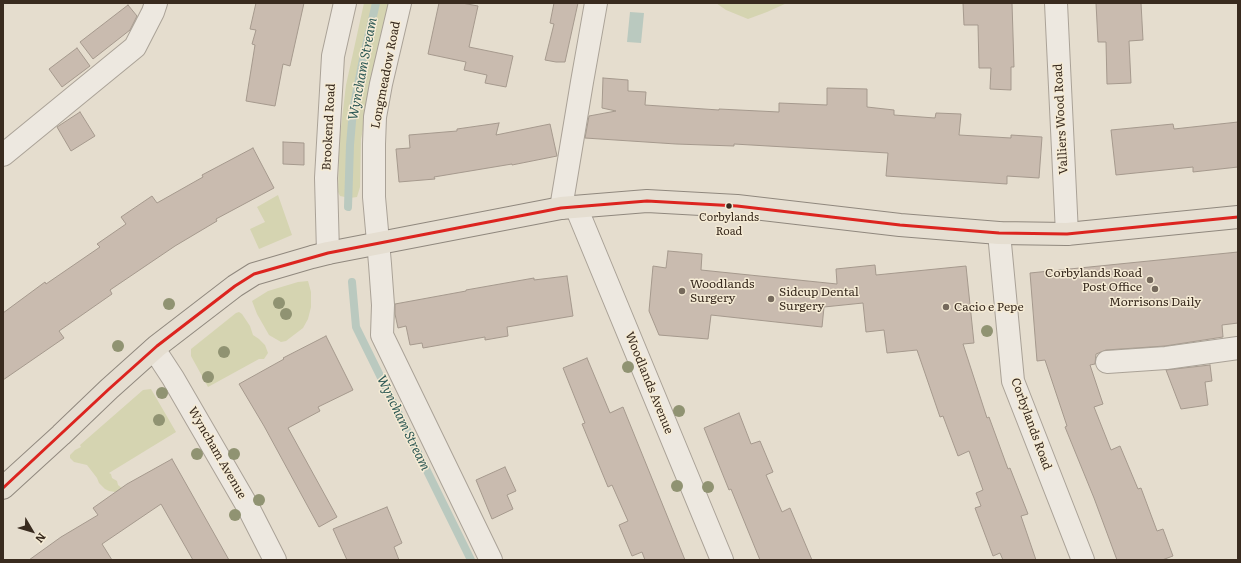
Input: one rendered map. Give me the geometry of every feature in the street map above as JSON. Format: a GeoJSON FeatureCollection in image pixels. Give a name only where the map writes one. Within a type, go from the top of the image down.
{"type":"FeatureCollection","features":[{"type":"Feature","properties":{"kind":"main road"},"geometry":{"type":"LineString","coordinates":[[3,488],[154,349],[235,286],[254,274],[328,253],[569,207],[647,201],[737,206],[900,225],[999,233],[1067,234],[1238,217]]}},
{"type":"Feature","properties":{"kind":"street"},"geometry":{"type":"LineString","coordinates":[[3,155],[135,47],[156,3]]}},
{"type":"Feature","properties":{"kind":"street","name":"Brookend Road"},"geometry":{"type":"LineString","coordinates":[[328,253],[326,178],[333,56],[345,3]]}},
{"type":"Feature","properties":{"kind":"street","name":"Longmeadow Road"},"geometry":{"type":"LineString","coordinates":[[400,3],[375,118],[374,197],[379,243],[382,335],[491,560]]}},
{"type":"Feature","properties":{"kind":"street"},"geometry":{"type":"LineString","coordinates":[[569,207],[582,82],[596,3]]}},
{"type":"Feature","properties":{"kind":"street","name":"Valliers Wood Road"},"geometry":{"type":"LineString","coordinates":[[1056,3],[1067,234]]}},
{"type":"Feature","properties":{"kind":"street","name":"Woodlands Avenue"},"geometry":{"type":"LineString","coordinates":[[569,207],[722,560]]}},
{"type":"Feature","properties":{"kind":"street","name":"Corbylands Road"},"geometry":{"type":"LineString","coordinates":[[999,233],[1013,381],[1083,560]]}},
{"type":"Feature","properties":{"kind":"street"},"geometry":{"type":"LineString","coordinates":[[1107,362],[1166,358],[1238,348]]}},
{"type":"Feature","properties":{"kind":"street","name":"Wyncham Avenue"},"geometry":{"type":"LineString","coordinates":[[154,349],[173,378],[249,509],[275,560]]}},
{"type":"Feature","properties":{"kind":"green space"},"geometry":{"type":"Polygon","coordinates":[[[364,3],[389,3],[361,139],[360,187],[357,197],[350,198],[340,196],[338,192],[339,144],[346,85],[364,3]]]}},
{"type":"Feature","properties":{"kind":"green space"},"geometry":{"type":"Polygon","coordinates":[[[716,3],[787,3],[748,19],[726,10],[716,3]]]}},
{"type":"Feature","properties":{"kind":"green space"},"geometry":{"type":"Polygon","coordinates":[[[278,195],[292,235],[259,249],[250,229],[265,222],[257,207],[278,195]]]}},
{"type":"Feature","properties":{"kind":"green space"},"geometry":{"type":"Polygon","coordinates":[[[308,281],[311,292],[311,307],[308,319],[303,328],[286,341],[281,342],[269,335],[257,314],[252,301],[268,291],[298,282],[308,281]]]}},
{"type":"Feature","properties":{"kind":"green space"},"geometry":{"type":"Polygon","coordinates":[[[239,312],[250,326],[253,335],[265,345],[268,353],[264,359],[259,359],[208,387],[191,356],[191,349],[239,312]]]}},
{"type":"Feature","properties":{"kind":"green space"},"geometry":{"type":"Polygon","coordinates":[[[151,389],[176,432],[109,473],[123,489],[120,499],[115,492],[105,489],[99,483],[87,465],[74,462],[70,458],[70,455],[81,447],[80,445],[143,390],[151,389]]]}},
{"type":"Feature","properties":{"kind":"shaded area"},"geometry":{"type":"Polygon","coordinates":[[[630,12],[644,13],[641,43],[627,42],[630,12]]]}},
{"type":"Feature","properties":{"kind":"building"},"geometry":{"type":"Polygon","coordinates":[[[256,3],[304,3],[290,66],[283,64],[275,106],[246,101],[255,45],[252,44],[256,30],[250,29],[256,3]]]}},
{"type":"Feature","properties":{"kind":"building"},"geometry":{"type":"Polygon","coordinates":[[[439,3],[462,3],[478,6],[469,47],[513,56],[506,87],[485,83],[487,75],[464,70],[466,62],[428,54],[439,3]]]}},
{"type":"Feature","properties":{"kind":"building"},"geometry":{"type":"Polygon","coordinates":[[[554,3],[578,3],[565,62],[545,60],[554,24],[550,23],[554,3]]]}},
{"type":"Feature","properties":{"kind":"building"},"geometry":{"type":"Polygon","coordinates":[[[963,3],[1012,3],[1014,67],[1011,67],[1011,90],[990,89],[991,68],[979,68],[978,25],[964,25],[963,3]]]}},
{"type":"Feature","properties":{"kind":"building"},"geometry":{"type":"Polygon","coordinates":[[[1096,3],[1141,3],[1143,40],[1129,41],[1131,83],[1107,84],[1106,42],[1098,42],[1096,3]]]}},
{"type":"Feature","properties":{"kind":"building"},"geometry":{"type":"Polygon","coordinates":[[[128,5],[137,16],[130,30],[93,59],[80,42],[128,5]]]}},
{"type":"Feature","properties":{"kind":"building"},"geometry":{"type":"Polygon","coordinates":[[[77,48],[90,66],[62,87],[49,69],[77,48]]]}},
{"type":"Feature","properties":{"kind":"building"},"geometry":{"type":"Polygon","coordinates":[[[603,78],[628,80],[628,91],[646,92],[645,105],[719,110],[779,112],[779,103],[827,105],[827,88],[867,89],[867,107],[894,110],[894,115],[935,118],[936,113],[961,114],[959,135],[1011,138],[1011,135],[1042,137],[1039,178],[1007,176],[1007,184],[886,176],[888,153],[734,144],[734,146],[676,144],[585,138],[589,116],[616,111],[602,108],[603,78]]]}},
{"type":"Feature","properties":{"kind":"building"},"geometry":{"type":"Polygon","coordinates":[[[80,112],[95,136],[71,151],[57,127],[80,112]]]}},
{"type":"Feature","properties":{"kind":"building"},"geometry":{"type":"Polygon","coordinates":[[[1238,122],[1238,167],[1193,172],[1193,167],[1116,175],[1111,130],[1173,124],[1174,129],[1238,122]]]}},
{"type":"Feature","properties":{"kind":"building"},"geometry":{"type":"Polygon","coordinates":[[[499,123],[496,135],[550,124],[557,156],[512,165],[434,177],[435,179],[399,182],[396,149],[410,148],[409,135],[457,131],[457,129],[499,123]]]}},
{"type":"Feature","properties":{"kind":"building"},"geometry":{"type":"Polygon","coordinates":[[[283,142],[304,143],[304,165],[283,164],[283,142]]]}},
{"type":"Feature","properties":{"kind":"building"},"geometry":{"type":"Polygon","coordinates":[[[253,148],[274,188],[216,219],[217,221],[175,246],[110,290],[112,294],[59,331],[64,338],[3,380],[3,313],[45,282],[46,284],[100,247],[97,244],[126,224],[121,217],[152,196],[157,203],[203,177],[202,175],[253,148]]]}},
{"type":"Feature","properties":{"kind":"building"},"geometry":{"type":"Polygon","coordinates":[[[668,251],[702,254],[701,270],[837,284],[836,269],[875,265],[876,275],[966,266],[974,343],[963,344],[987,418],[989,417],[1008,469],[1010,468],[1028,514],[1021,516],[1036,560],[1003,560],[1000,553],[993,556],[975,508],[981,506],[976,493],[983,490],[969,451],[958,456],[943,416],[940,417],[917,350],[887,353],[884,330],[866,332],[863,303],[824,307],[822,327],[711,315],[708,339],[659,335],[649,311],[653,266],[666,268],[668,251]]]}},
{"type":"Feature","properties":{"kind":"building"},"geometry":{"type":"Polygon","coordinates":[[[1238,252],[1238,323],[1222,325],[1223,337],[1165,346],[1106,350],[1096,354],[1095,364],[1090,365],[1103,404],[1094,407],[1111,450],[1120,446],[1138,489],[1141,488],[1157,531],[1163,529],[1173,556],[1162,560],[1117,560],[1065,427],[1067,426],[1045,360],[1037,361],[1030,273],[1238,252]]]}},
{"type":"Feature","properties":{"kind":"building"},"geometry":{"type":"Polygon","coordinates":[[[567,276],[573,316],[507,327],[508,336],[485,340],[485,337],[423,348],[422,343],[410,345],[406,326],[398,328],[395,314],[395,304],[534,278],[534,280],[567,276]]]}},
{"type":"Feature","properties":{"kind":"building"},"geometry":{"type":"Polygon","coordinates":[[[326,336],[353,390],[318,407],[320,411],[288,428],[337,517],[319,527],[264,426],[239,384],[284,359],[283,358],[326,336]]]}},
{"type":"Feature","properties":{"kind":"building"},"geometry":{"type":"Polygon","coordinates":[[[587,358],[610,413],[623,407],[685,560],[645,560],[642,552],[632,556],[619,525],[628,521],[612,485],[608,487],[582,424],[585,423],[563,368],[587,358]]]}},
{"type":"Feature","properties":{"kind":"building"},"geometry":{"type":"Polygon","coordinates":[[[1210,365],[1212,381],[1205,382],[1208,405],[1181,409],[1166,370],[1210,365]]]}},
{"type":"Feature","properties":{"kind":"building"},"geometry":{"type":"Polygon","coordinates":[[[739,413],[751,444],[760,441],[773,472],[766,475],[782,512],[790,508],[812,560],[760,560],[704,428],[739,413]]]}},
{"type":"Feature","properties":{"kind":"building"},"geometry":{"type":"Polygon","coordinates":[[[172,459],[229,560],[193,560],[161,504],[102,544],[112,560],[29,560],[61,537],[98,515],[93,508],[127,484],[172,459]]]}},
{"type":"Feature","properties":{"kind":"building"},"geometry":{"type":"Polygon","coordinates":[[[505,467],[516,491],[507,495],[513,509],[492,519],[476,480],[505,467]]]}},
{"type":"Feature","properties":{"kind":"building"},"geometry":{"type":"Polygon","coordinates":[[[387,507],[402,543],[394,547],[399,560],[347,560],[333,529],[387,507]]]}},
{"type":"Feature","properties":{"kind":"waterway","name":"Wyncham Stream"},"geometry":{"type":"LineString","coordinates":[[348,207],[353,110],[376,3]]}},
{"type":"Feature","properties":{"kind":"waterway","name":"Wyncham Stream"},"geometry":{"type":"LineString","coordinates":[[352,282],[356,327],[471,560]]}},
{"type":"Feature","properties":{"kind":"transit line"},"geometry":{"type":"LineString","coordinates":[[3,488],[157,346],[235,286],[254,274],[328,253],[561,208],[647,201],[737,206],[900,225],[999,233],[1067,234],[1238,217]]}},
{"type":"Feature","properties":{"kind":"place","name":"Corbylands Road"},"geometry":{"type":"Point","coordinates":[729,206]}},
{"type":"Feature","properties":{"kind":"place","name":"Corbylands Road Post Office"},"geometry":{"type":"Point","coordinates":[1150,280]}},
{"type":"Feature","properties":{"kind":"place","name":"Morrisons Daily"},"geometry":{"type":"Point","coordinates":[1155,289]}},
{"type":"Feature","properties":{"kind":"place","name":"Woodlands Surgery"},"geometry":{"type":"Point","coordinates":[682,291]}},
{"type":"Feature","properties":{"kind":"place","name":"Sidcup Dental Surgery"},"geometry":{"type":"Point","coordinates":[771,299]}},
{"type":"Feature","properties":{"kind":"place","name":"Cacio e Pepe"},"geometry":{"type":"Point","coordinates":[946,307]}}]}
